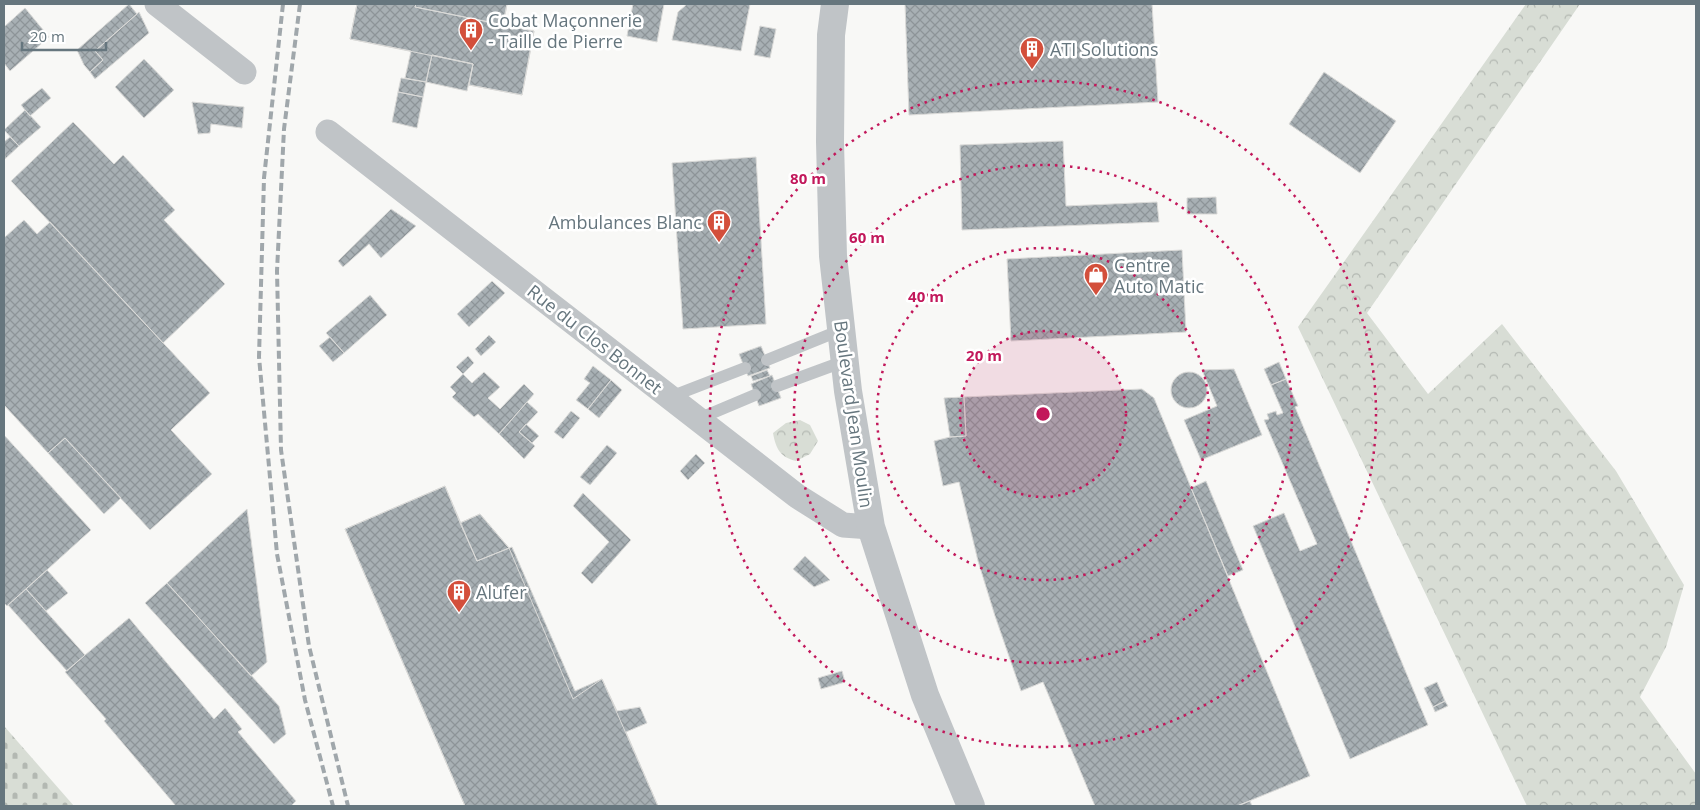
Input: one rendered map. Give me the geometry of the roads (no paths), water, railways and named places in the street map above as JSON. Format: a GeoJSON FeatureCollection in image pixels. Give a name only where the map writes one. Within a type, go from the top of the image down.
{"type":"FeatureCollection","features":[{"type":"Feature","properties":{"kind":"street"},"geometry":{"type":"LineString","coordinates":[[157,4],[244,72]]}},
{"type":"Feature","properties":{"kind":"street","name":"Boulevard Jean Moulin"},"geometry":{"type":"LineString","coordinates":[[835,4],[831,35],[830,142],[833,256],[845,361],[871,527],[925,695],[971,806]]}},
{"type":"Feature","properties":{"kind":"street","name":"Rue du Clos Bonnet"},"geometry":{"type":"LineString","coordinates":[[328,132],[797,496],[843,525],[871,527]]}},
{"type":"Feature","properties":{"kind":"lane"},"geometry":{"type":"LineString","coordinates":[[767,360],[841,330]]}},
{"type":"Feature","properties":{"kind":"lane"},"geometry":{"type":"LineString","coordinates":[[777,386],[845,361]]}},
{"type":"Feature","properties":{"kind":"lane"},"geometry":{"type":"LineString","coordinates":[[670,397],[744,368]]}},
{"type":"Feature","properties":{"kind":"lane"},"geometry":{"type":"LineString","coordinates":[[698,419],[755,395]]}},
{"type":"Feature","properties":{"kind":"railway"},"geometry":{"type":"LineString","coordinates":[[283,4],[264,178],[259,357],[277,554],[305,700],[333,806]]}},
{"type":"Feature","properties":{"kind":"railway"},"geometry":{"type":"LineString","coordinates":[[300,4],[284,129],[277,271],[281,450],[309,646],[348,806]]}},
{"type":"Feature","properties":{"kind":"place","name":"Cobat Maçonnerie - Taille de Pierre"},"geometry":{"type":"Point","coordinates":[471,51]}},
{"type":"Feature","properties":{"kind":"place","name":"ATI Solutions"},"geometry":{"type":"Point","coordinates":[1032,70]}},
{"type":"Feature","properties":{"kind":"place","name":"Ambulances Blanc"},"geometry":{"type":"Point","coordinates":[719,243]}},
{"type":"Feature","properties":{"kind":"place","name":"Centre Auto Matic"},"geometry":{"type":"Point","coordinates":[1096,296]}},
{"type":"Feature","properties":{"kind":"place","name":"Alufer"},"geometry":{"type":"Point","coordinates":[459,613]}}]}
